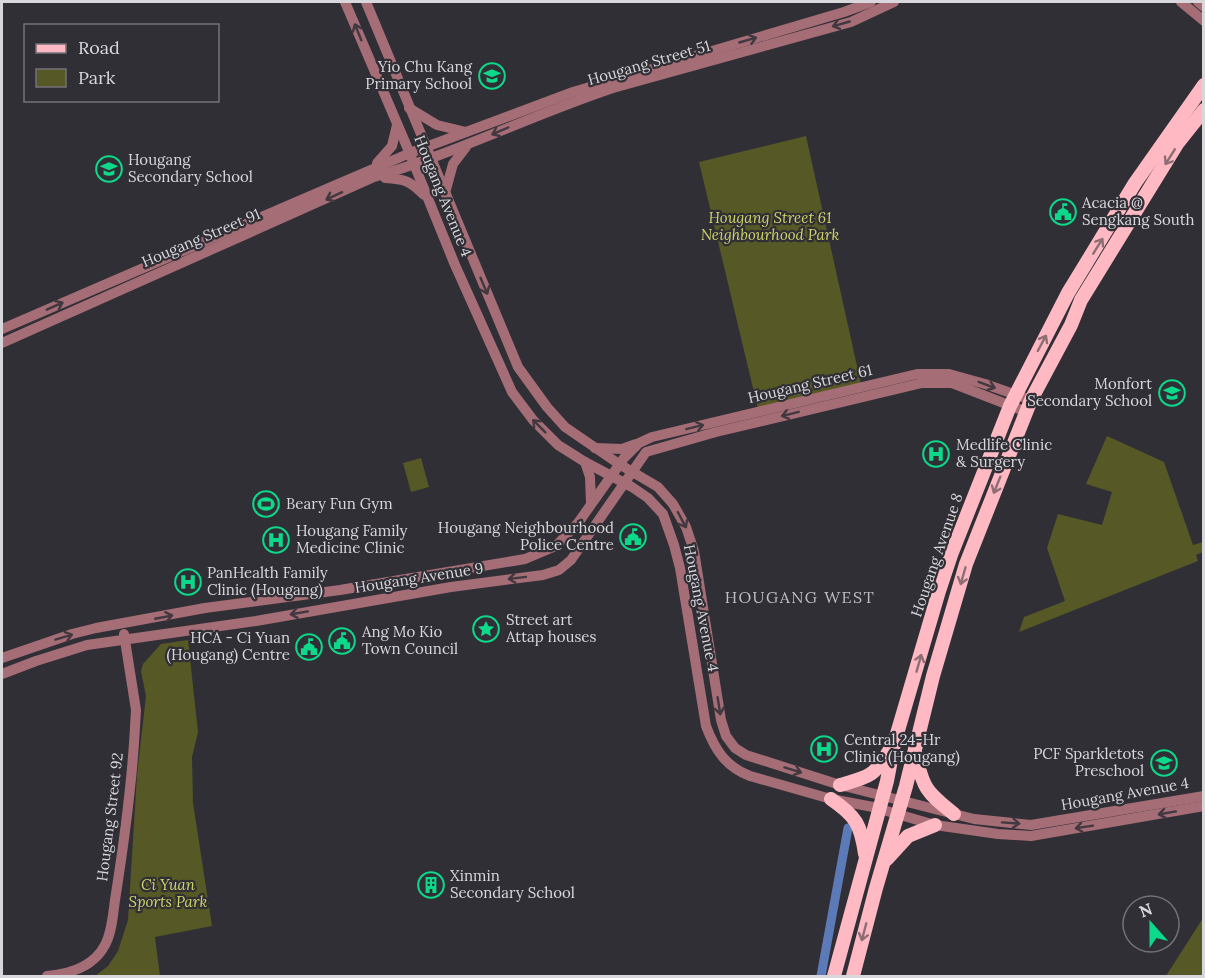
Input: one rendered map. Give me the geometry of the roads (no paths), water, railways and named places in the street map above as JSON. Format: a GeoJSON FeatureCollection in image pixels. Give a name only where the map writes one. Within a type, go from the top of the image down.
{"type":"FeatureCollection","features":[{"type":"Feature","properties":{"kind":"main road","name":"Hougang Avenue 8"},"geometry":{"type":"LineString","coordinates":[[834,976],[881,802],[894,744],[951,555],[1012,400],[1068,293],[1135,183],[1203,85]]}},
{"type":"Feature","properties":{"kind":"main road","name":"Hougang Avenue 8"},"geometry":{"type":"LineString","coordinates":[[853,976],[902,800],[933,676],[966,564],[1029,406],[1071,325],[1081,300],[1177,144],[1203,110]]}},
{"type":"Feature","properties":{"kind":"main road"},"geometry":{"type":"LineString","coordinates":[[840,785],[868,777],[881,766],[894,744]]}},
{"type":"Feature","properties":{"kind":"main road"},"geometry":{"type":"LineString","coordinates":[[914,748],[921,778],[931,796],[954,814]]}},
{"type":"Feature","properties":{"kind":"main road"},"geometry":{"type":"LineString","coordinates":[[831,799],[848,811],[857,821],[866,859]]}},
{"type":"Feature","properties":{"kind":"main road"},"geometry":{"type":"LineString","coordinates":[[884,863],[908,836],[935,825]]}},
{"type":"Feature","properties":{"kind":"street","name":"Hougang Avenue 4"},"geometry":{"type":"LineString","coordinates":[[345,2],[455,265],[512,392],[533,420],[558,445],[624,483],[642,495],[663,514],[674,545],[706,726],[713,745],[723,759],[739,772],[831,799],[881,802],[902,800],[983,820],[1031,825],[1203,806]]}},
{"type":"Feature","properties":{"kind":"street","name":"Hougang Avenue 4"},"geometry":{"type":"LineString","coordinates":[[366,2],[518,367],[565,428],[652,483],[673,504],[686,527],[694,551],[721,720],[726,736],[735,748],[746,755],[840,785],[881,802],[897,814],[935,825],[998,834],[1031,836],[1203,796]]}},
{"type":"Feature","properties":{"kind":"street","name":"Hougang Street 51"},"geometry":{"type":"LineString","coordinates":[[410,153],[573,92],[871,2]]}},
{"type":"Feature","properties":{"kind":"street","name":"Hougang Street 51"},"geometry":{"type":"LineString","coordinates":[[415,165],[574,101],[850,22],[894,2]]}},
{"type":"Feature","properties":{"kind":"street"},"geometry":{"type":"LineString","coordinates":[[1181,2],[1203,21]]}},
{"type":"Feature","properties":{"kind":"street"},"geometry":{"type":"LineString","coordinates":[[1198,2],[1203,7]]}},
{"type":"Feature","properties":{"kind":"street"},"geometry":{"type":"LineString","coordinates":[[409,108],[437,125],[467,132]]}},
{"type":"Feature","properties":{"kind":"street"},"geometry":{"type":"LineString","coordinates":[[397,125],[392,146],[372,173],[414,184],[428,199]]}},
{"type":"Feature","properties":{"kind":"street"},"geometry":{"type":"LineString","coordinates":[[445,193],[453,165],[468,145]]}},
{"type":"Feature","properties":{"kind":"street","name":"Hougang Street 91"},"geometry":{"type":"LineString","coordinates":[[2,342],[372,173],[410,153]]}},
{"type":"Feature","properties":{"kind":"street","name":"Hougang Street 91"},"geometry":{"type":"LineString","coordinates":[[2,329],[372,173],[415,165]]}},
{"type":"Feature","properties":{"kind":"street","name":"Hougang Street 61"},"geometry":{"type":"LineString","coordinates":[[594,448],[642,448],[922,383],[952,383],[1029,406]]}},
{"type":"Feature","properties":{"kind":"street"},"geometry":{"type":"LineString","coordinates":[[610,476],[619,464],[642,448]]}},
{"type":"Feature","properties":{"kind":"street"},"geometry":{"type":"LineString","coordinates":[[624,483],[632,472],[642,448]]}},
{"type":"Feature","properties":{"kind":"street"},"geometry":{"type":"LineString","coordinates":[[642,448],[652,483]]}},
{"type":"Feature","properties":{"kind":"street"},"geometry":{"type":"LineString","coordinates":[[585,462],[590,477],[591,503]]}},
{"type":"Feature","properties":{"kind":"street","name":"Hougang Avenue 9"},"geometry":{"type":"LineString","coordinates":[[2,658],[72,634],[205,608],[340,590],[525,559],[556,546],[578,523],[610,476]]}},
{"type":"Feature","properties":{"kind":"street","name":"Hougang Avenue 9"},"geometry":{"type":"LineString","coordinates":[[2,674],[68,650],[106,642],[256,621],[451,587],[543,575],[559,570],[571,560],[624,483]]}},
{"type":"Feature","properties":{"kind":"street"},"geometry":{"type":"LineString","coordinates":[[610,503],[631,494],[642,495]]}},
{"type":"Feature","properties":{"kind":"street","name":"Hougang Street 92"},"geometry":{"type":"LineString","coordinates":[[47,976],[59,975],[82,967],[99,954],[109,936],[119,873],[136,710],[122,624]]}},
{"type":"Feature","properties":{"kind":"waterway"},"geometry":{"type":"LineString","coordinates":[[821,976],[848,828]]}},
{"type":"Feature","properties":{"kind":"place","name":"Yio Chu Kang Primary School"},"geometry":{"type":"Point","coordinates":[492,76]}},
{"type":"Feature","properties":{"kind":"place","name":"Hougang Secondary School"},"geometry":{"type":"Point","coordinates":[109,169]}},
{"type":"Feature","properties":{"kind":"place","name":"Acacia @ Sengkang South"},"geometry":{"type":"Point","coordinates":[1063,212]}},
{"type":"Feature","properties":{"kind":"place","name":"Monfort Secondary School"},"geometry":{"type":"Point","coordinates":[1172,393]}},
{"type":"Feature","properties":{"kind":"place","name":"Medlife Clinic & Surgery"},"geometry":{"type":"Point","coordinates":[936,454]}},
{"type":"Feature","properties":{"kind":"place","name":"Beary Fun Gym"},"geometry":{"type":"Point","coordinates":[266,504]}},
{"type":"Feature","properties":{"kind":"place","name":"Hougang Neighbourhood Police Centre"},"geometry":{"type":"Point","coordinates":[633,537]}},
{"type":"Feature","properties":{"kind":"place","name":"Hougang Family Medicine Clinic"},"geometry":{"type":"Point","coordinates":[276,540]}},
{"type":"Feature","properties":{"kind":"place","name":"PanHealth Family Clinic (Hougang)"},"geometry":{"type":"Point","coordinates":[188,582]}},
{"type":"Feature","properties":{"kind":"place","name":"Street art Attap houses"},"geometry":{"type":"Point","coordinates":[486,629]}},
{"type":"Feature","properties":{"kind":"place","name":"Ang Mo Kio Town Council"},"geometry":{"type":"Point","coordinates":[342,641]}},
{"type":"Feature","properties":{"kind":"place","name":"HCA - Ci Yuan (Hougang) Centre"},"geometry":{"type":"Point","coordinates":[309,647]}},
{"type":"Feature","properties":{"kind":"place","name":"Central 24-Hr Clinic (Hougang)"},"geometry":{"type":"Point","coordinates":[824,749]}},
{"type":"Feature","properties":{"kind":"place","name":"PCF Sparkletots Preschool"},"geometry":{"type":"Point","coordinates":[1164,763]}},
{"type":"Feature","properties":{"kind":"place","name":"Xinmin Secondary School"},"geometry":{"type":"Point","coordinates":[431,885]}},
{"type":"Feature","properties":{"kind":"district","name":"HOUGANG WEST"},"geometry":{"type":"Point","coordinates":[800,597]}},
{"type":"Feature","properties":{"kind":"park label","name":"Hougang Street 61 Neighbourhood Park"},"geometry":{"type":"Point","coordinates":[770,226]}},
{"type":"Feature","properties":{"kind":"park label","name":"Ci Yuan Sports Park"},"geometry":{"type":"Point","coordinates":[168,894]}}]}
